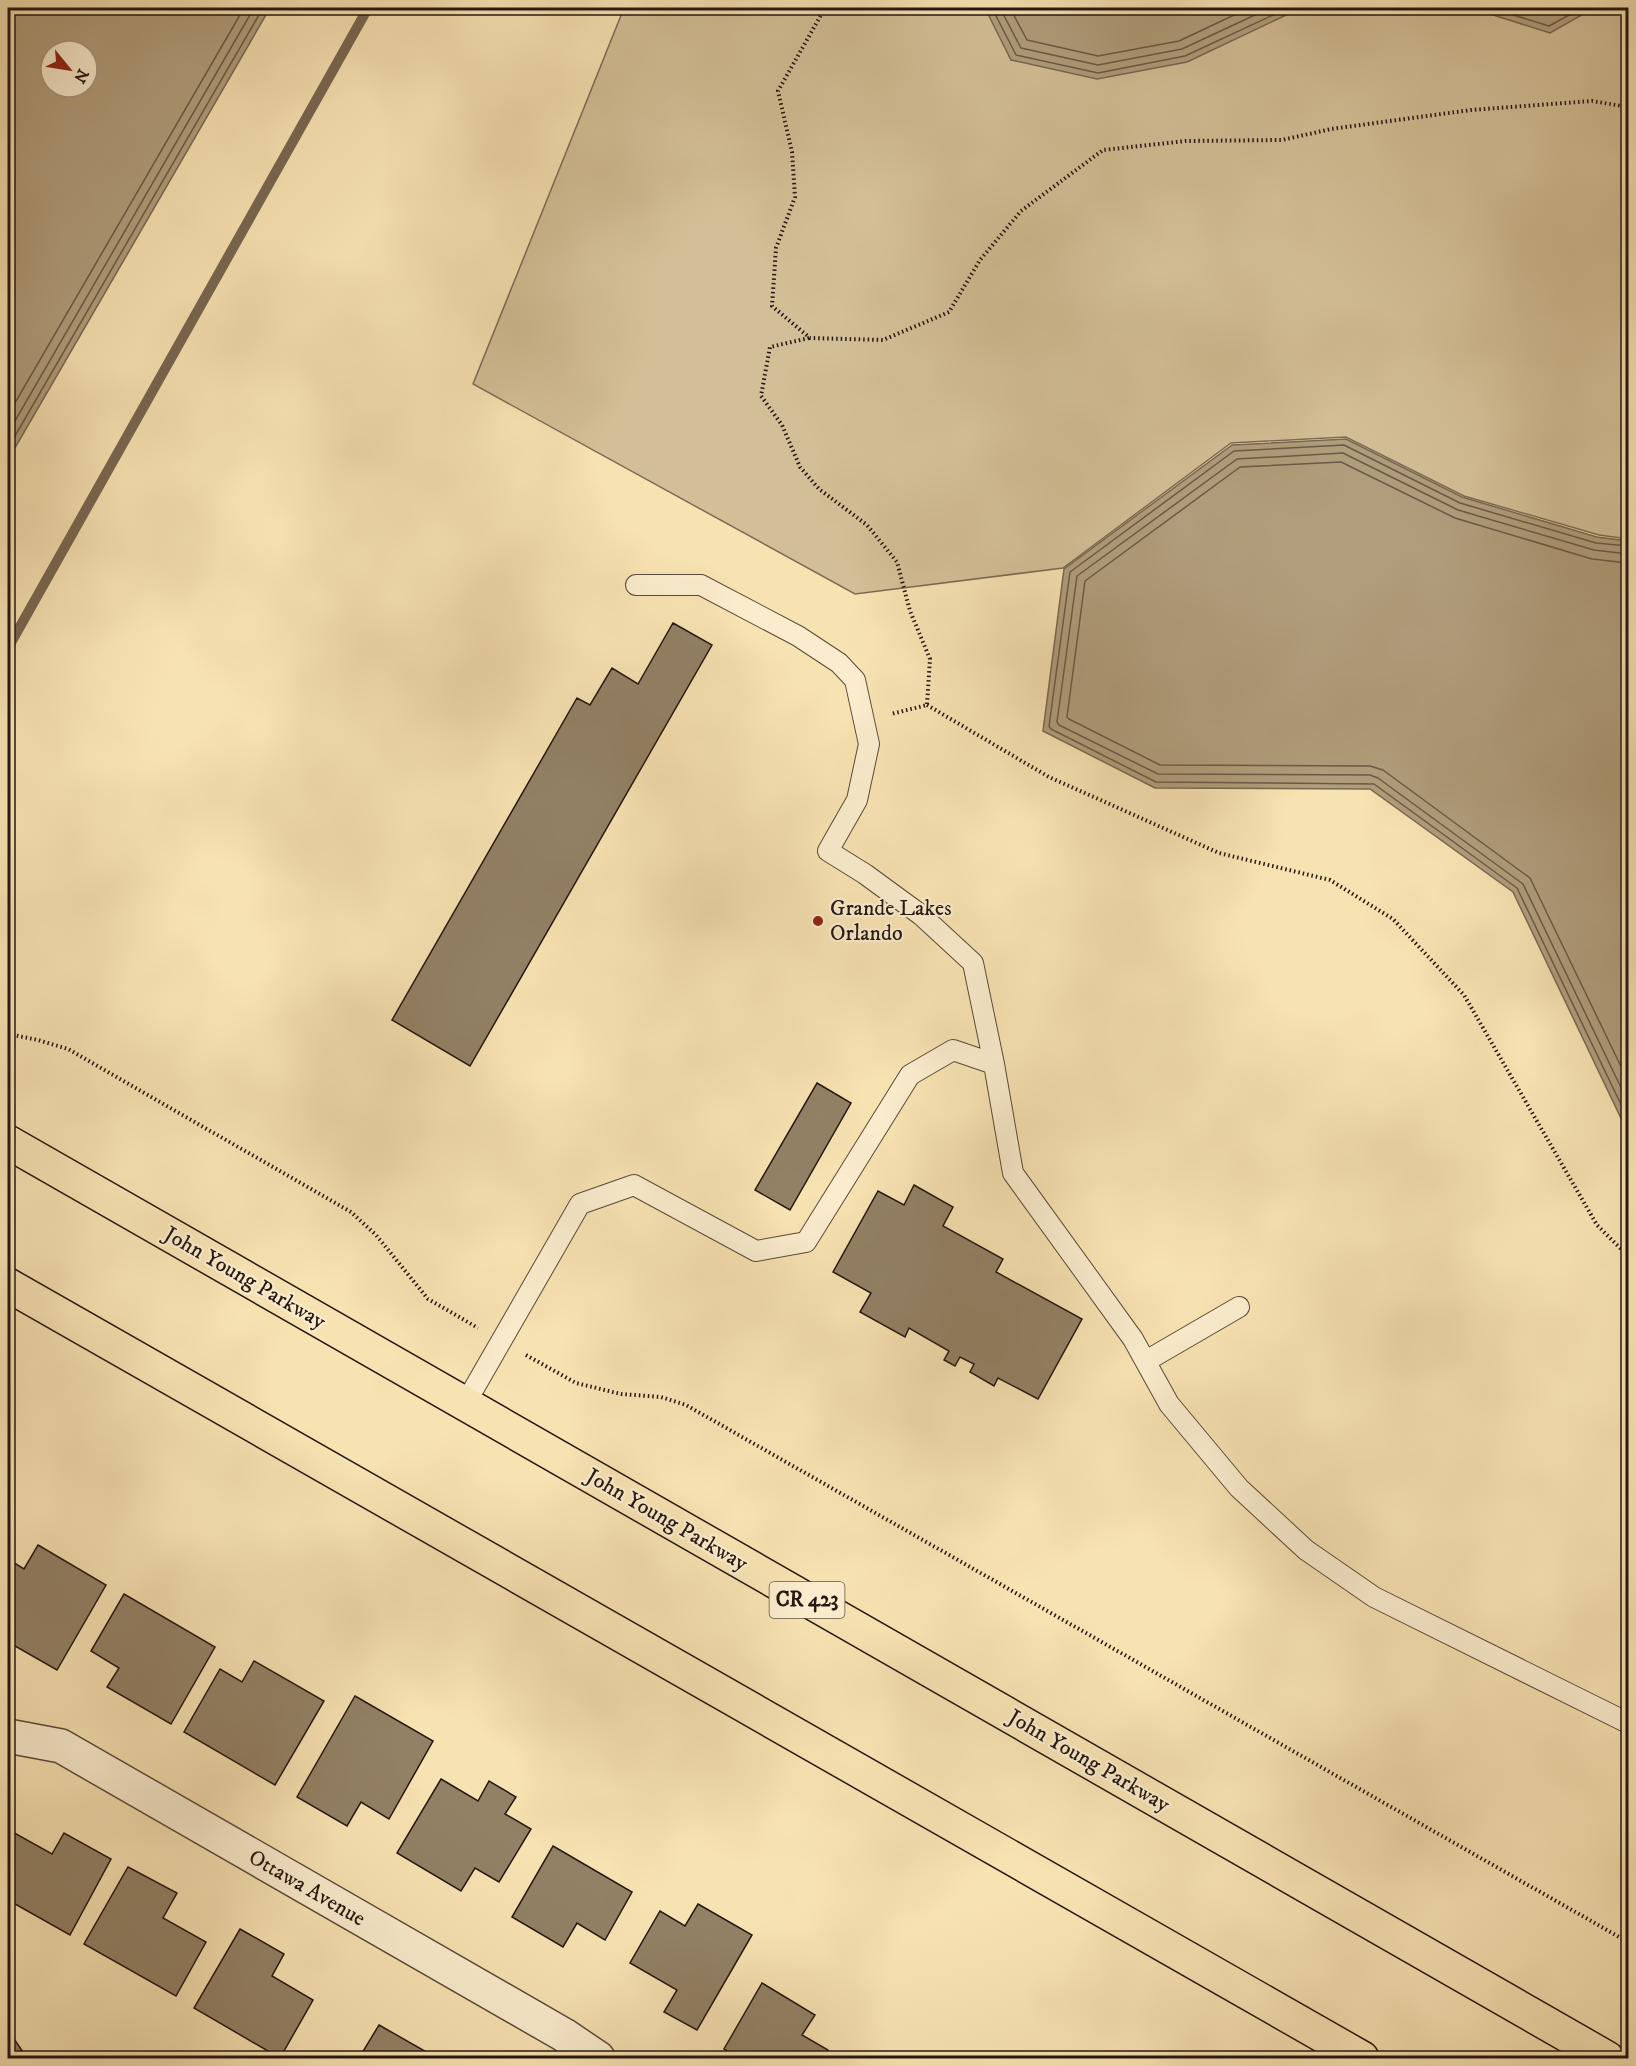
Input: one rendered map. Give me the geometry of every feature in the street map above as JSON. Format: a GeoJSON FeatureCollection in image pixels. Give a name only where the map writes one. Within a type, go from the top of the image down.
{"type":"FeatureCollection","features":[{"type":"Feature","properties":{"kind":"highway","name":"John Young Parkway"},"geometry":{"type":"LineString","coordinates":[[8,1142],[1607,2058]]}},
{"type":"Feature","properties":{"kind":"highway"},"geometry":{"type":"LineString","coordinates":[[8,1285],[1362,2058]]}},
{"type":"Feature","properties":{"kind":"street","name":"Ottawa Avenue"},"geometry":{"type":"LineString","coordinates":[[8,1736],[61,1746],[557,2047],[598,2058]]}},
{"type":"Feature","properties":{"kind":"lane"},"geometry":{"type":"LineString","coordinates":[[636,585],[700,585],[798,636],[839,663],[855,680],[868,744],[857,800],[828,851],[865,874],[921,915],[973,963],[1013,1173],[1133,1339],[1169,1404],[1239,1488],[1306,1550],[1374,1597],[1629,1723]]}},
{"type":"Feature","properties":{"kind":"lane"},"geometry":{"type":"LineString","coordinates":[[465,1404],[579,1204],[634,1185],[756,1251],[806,1242],[910,1075],[953,1050],[994,1064]]}},
{"type":"Feature","properties":{"kind":"lane"},"geometry":{"type":"LineString","coordinates":[[1146,1361],[1239,1307]]}},
{"type":"Feature","properties":{"kind":"path"},"geometry":{"type":"LineString","coordinates":[[810,338],[772,306],[776,248],[795,197],[792,152],[778,91],[825,8]]}},
{"type":"Feature","properties":{"kind":"path"},"geometry":{"type":"LineString","coordinates":[[927,705],[930,659],[910,611],[897,562],[867,525],[819,489],[800,467],[782,424],[761,396],[770,347],[810,338],[883,340],[949,312],[980,260],[1021,212],[1103,150],[1186,141],[1282,140],[1330,129],[1482,109],[1592,101],[1629,107]]}},
{"type":"Feature","properties":{"kind":"path"},"geometry":{"type":"LineString","coordinates":[[864,721],[927,705],[1049,777],[1219,853],[1330,880],[1393,919],[1464,995],[1597,1225],[1629,1256]]}},
{"type":"Feature","properties":{"kind":"path"},"geometry":{"type":"LineString","coordinates":[[8,1034],[68,1049],[351,1212],[376,1234],[428,1299],[501,1341],[576,1383],[621,1394],[661,1397],[686,1406],[1629,1942]]}},
{"type":"Feature","properties":{"kind":"shaded area"},"geometry":{"type":"Polygon","coordinates":[[[624,8],[1628,8],[1628,539],[1599,535],[1464,496],[1346,437],[1231,443],[1063,568],[855,594],[473,384],[624,8]]]}},
{"type":"Feature","properties":{"kind":"water"},"geometry":{"type":"Polygon","coordinates":[[[8,8],[270,8],[8,460],[8,8]]]}},
{"type":"Feature","properties":{"kind":"water"},"geometry":{"type":"Polygon","coordinates":[[[987,8],[1301,8],[1187,62],[1097,79],[1011,60],[987,8]]]}},
{"type":"Feature","properties":{"kind":"water"},"geometry":{"type":"Polygon","coordinates":[[[1471,8],[1594,8],[1550,33],[1471,8]]]}},
{"type":"Feature","properties":{"kind":"water"},"geometry":{"type":"Polygon","coordinates":[[[1346,439],[1462,497],[1597,537],[1628,541],[1628,1133],[1513,892],[1370,789],[1155,788],[1043,731],[1064,569],[1232,445],[1346,439]]]}},
{"type":"Feature","properties":{"kind":"building"},"geometry":{"type":"Polygon","coordinates":[[[673,623],[712,645],[470,1066],[392,1020],[577,698],[590,705],[612,668],[638,684],[673,623]]]}},
{"type":"Feature","properties":{"kind":"building"},"geometry":{"type":"Polygon","coordinates":[[[817,1083],[851,1103],[790,1210],[755,1190],[817,1083]]]}},
{"type":"Feature","properties":{"kind":"building"},"geometry":{"type":"Polygon","coordinates":[[[914,1185],[953,1207],[943,1226],[1003,1259],[996,1272],[1082,1319],[1038,1399],[998,1378],[994,1386],[970,1372],[974,1364],[960,1357],[955,1366],[944,1360],[949,1351],[909,1328],[905,1337],[860,1312],[871,1293],[833,1272],[878,1191],[904,1205],[914,1185]]]}},
{"type":"Feature","properties":{"kind":"building"},"geometry":{"type":"Polygon","coordinates":[[[38,1545],[106,1585],[57,1670],[8,1642],[8,1559],[24,1569],[38,1545]]]}},
{"type":"Feature","properties":{"kind":"building"},"geometry":{"type":"Polygon","coordinates":[[[124,1594],[215,1647],[171,1724],[107,1687],[119,1668],[91,1651],[124,1594]]]}},
{"type":"Feature","properties":{"kind":"building"},"geometry":{"type":"Polygon","coordinates":[[[254,1661],[324,1701],[275,1785],[184,1732],[220,1669],[242,1682],[254,1661]]]}},
{"type":"Feature","properties":{"kind":"building"},"geometry":{"type":"Polygon","coordinates":[[[355,1696],[433,1741],[389,1819],[361,1802],[347,1826],[297,1797],[355,1696]]]}},
{"type":"Feature","properties":{"kind":"building"},"geometry":{"type":"Polygon","coordinates":[[[441,1779],[478,1801],[489,1781],[516,1797],[505,1814],[531,1829],[499,1882],[475,1868],[461,1891],[397,1853],[441,1779]]]}},
{"type":"Feature","properties":{"kind":"building"},"geometry":{"type":"Polygon","coordinates":[[[9,1830],[52,1854],[64,1833],[111,1859],[70,1935],[8,1900],[9,1830]]]}},
{"type":"Feature","properties":{"kind":"building"},"geometry":{"type":"Polygon","coordinates":[[[553,1846],[632,1892],[605,1940],[577,1923],[563,1947],[512,1917],[553,1846]]]}},
{"type":"Feature","properties":{"kind":"building"},"geometry":{"type":"Polygon","coordinates":[[[128,1867],[177,1893],[163,1918],[206,1942],[176,1996],[84,1944],[128,1867]]]}},
{"type":"Feature","properties":{"kind":"building"},"geometry":{"type":"Polygon","coordinates":[[[698,1904],[752,1935],[697,2030],[664,2012],[677,1990],[630,1963],[660,1911],[685,1926],[698,1904]]]}},
{"type":"Feature","properties":{"kind":"building"},"geometry":{"type":"Polygon","coordinates":[[[240,1929],[284,1954],[272,1976],[313,2000],[280,2058],[194,2008],[240,1929]]]}},
{"type":"Feature","properties":{"kind":"building"},"geometry":{"type":"Polygon","coordinates":[[[762,1983],[815,2015],[802,2035],[828,2050],[823,2058],[739,2058],[724,2049],[762,1983]]]}},
{"type":"Feature","properties":{"kind":"building"},"geometry":{"type":"Polygon","coordinates":[[[379,2025],[437,2058],[359,2058],[379,2025]]]}},
{"type":"Feature","properties":{"kind":"building"},"geometry":{"type":"Polygon","coordinates":[[[8,2030],[25,2055],[19,2058],[8,2058],[8,2030]]]}},
{"type":"Feature","properties":{"kind":"waterway"},"geometry":{"type":"LineString","coordinates":[[8,648],[368,8]]}},
{"type":"Feature","properties":{"kind":"place","name":"Grande Lakes Orlando"},"geometry":{"type":"Point","coordinates":[818,921]}}]}
